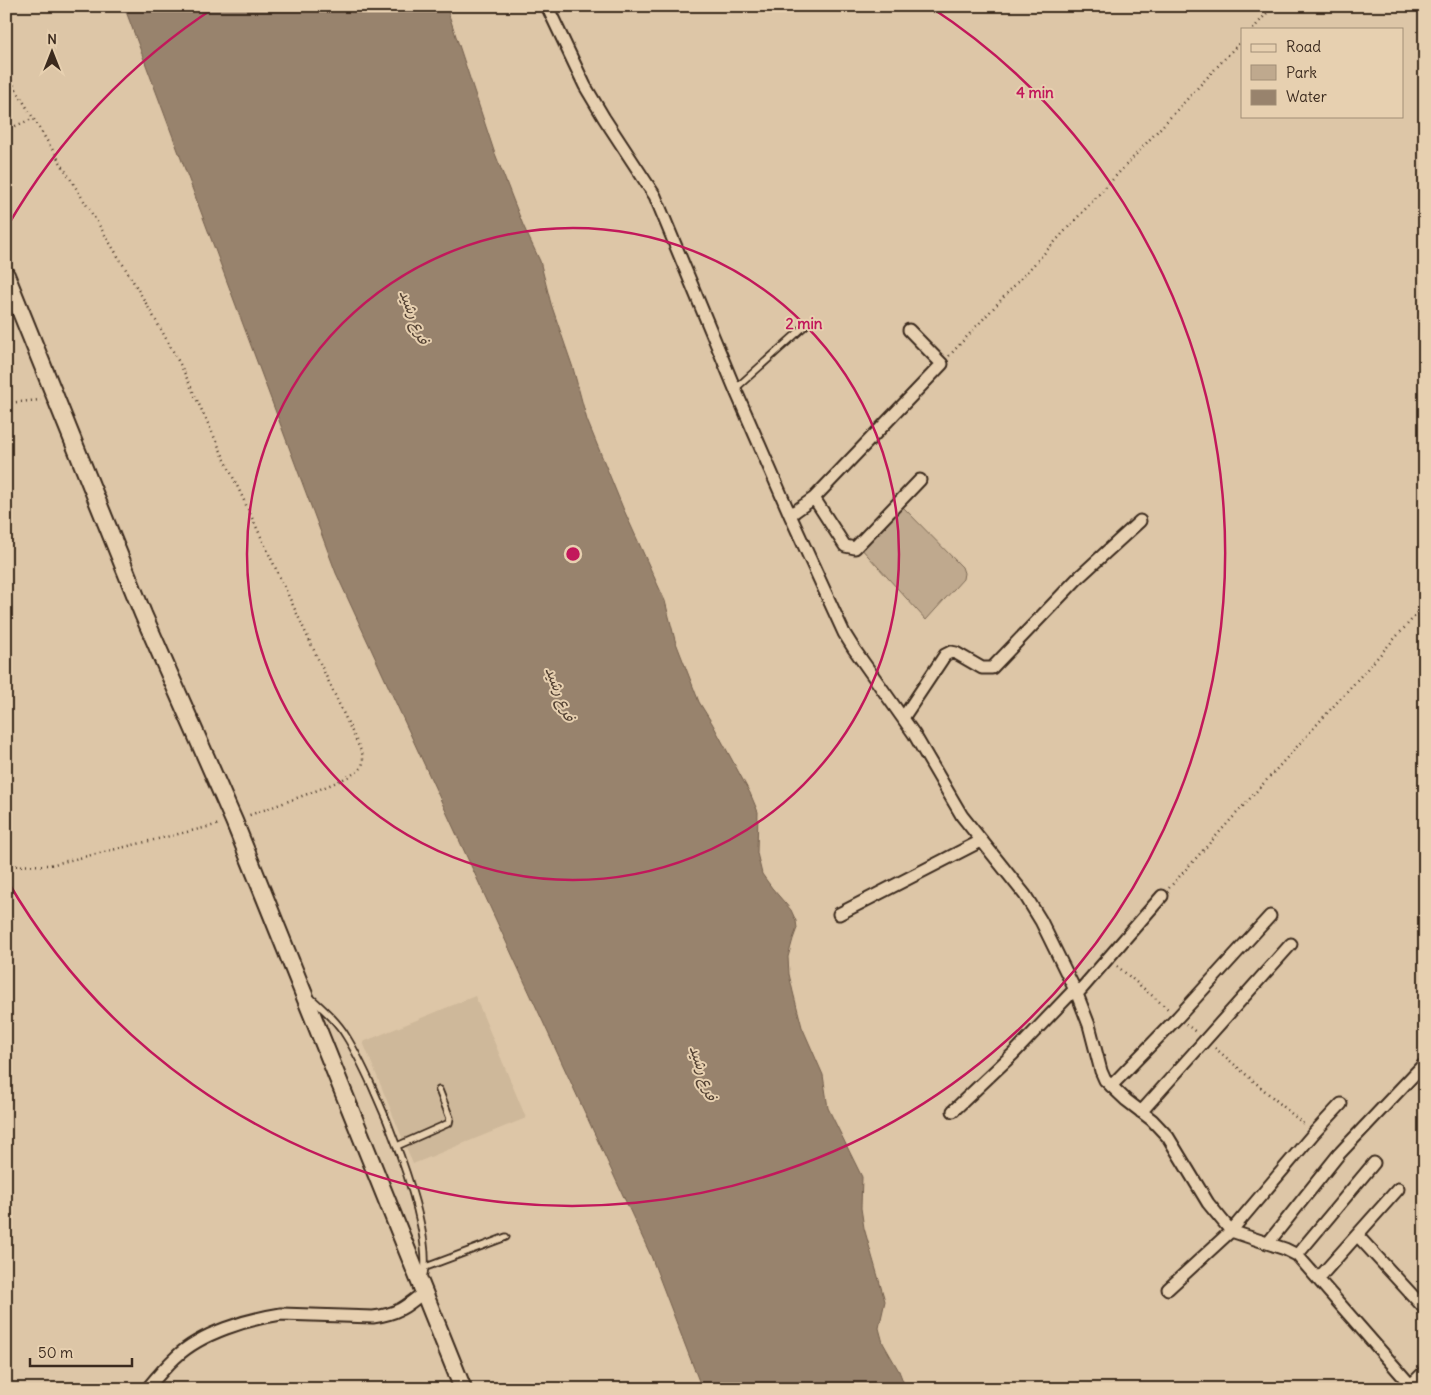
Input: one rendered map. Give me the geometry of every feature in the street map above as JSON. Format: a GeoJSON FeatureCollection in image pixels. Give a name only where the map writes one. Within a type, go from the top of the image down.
{"type":"FeatureCollection","features":[{"type":"Feature","properties":{"kind":"street"},"geometry":{"type":"LineString","coordinates":[[547,6],[585,86],[655,196],[735,389],[844,632],[903,718],[962,816],[1007,870],[1041,921],[1076,991],[1089,1025],[1105,1080],[1140,1112],[1152,1120],[1168,1137],[1208,1203],[1231,1231],[1268,1243],[1296,1255],[1412,1387],[1425,1370]]}},
{"type":"Feature","properties":{"kind":"street"},"geometry":{"type":"LineString","coordinates":[[6,274],[143,614],[234,821],[463,1389]]}},
{"type":"Feature","properties":{"kind":"street"},"geometry":{"type":"LineString","coordinates":[[790,515],[814,498],[942,364],[909,330]]}},
{"type":"Feature","properties":{"kind":"street"},"geometry":{"type":"LineString","coordinates":[[814,498],[846,546],[855,548],[920,480]]}},
{"type":"Feature","properties":{"kind":"street"},"geometry":{"type":"LineString","coordinates":[[903,718],[945,655],[951,652],[956,653],[982,668],[992,668],[1078,578],[1140,521]]}},
{"type":"Feature","properties":{"kind":"street"},"geometry":{"type":"LineString","coordinates":[[839,914],[981,840]]}},
{"type":"Feature","properties":{"kind":"street"},"geometry":{"type":"LineString","coordinates":[[953,1111],[1076,991],[1108,958],[1162,896]]}},
{"type":"Feature","properties":{"kind":"street"},"geometry":{"type":"LineString","coordinates":[[1111,1086],[1178,1017],[1270,916]]}},
{"type":"Feature","properties":{"kind":"street"},"geometry":{"type":"LineString","coordinates":[[1140,1112],[1291,944]]}},
{"type":"Feature","properties":{"kind":"street"},"geometry":{"type":"LineString","coordinates":[[1268,1243],[1339,1154],[1425,1063]]}},
{"type":"Feature","properties":{"kind":"street"},"geometry":{"type":"LineString","coordinates":[[1168,1289],[1231,1231],[1341,1104]]}},
{"type":"Feature","properties":{"kind":"street"},"geometry":{"type":"LineString","coordinates":[[1296,1255],[1374,1163]]}},
{"type":"Feature","properties":{"kind":"street"},"geometry":{"type":"LineString","coordinates":[[1318,1279],[1398,1189]]}},
{"type":"Feature","properties":{"kind":"street"},"geometry":{"type":"LineString","coordinates":[[1357,1235],[1425,1309]]}},
{"type":"Feature","properties":{"kind":"street"},"geometry":{"type":"LineString","coordinates":[[147,1389],[176,1357],[199,1340],[214,1334],[268,1316],[281,1314],[373,1317],[386,1315],[406,1307],[422,1288]]}},
{"type":"Feature","properties":{"kind":"lane"},"geometry":{"type":"LineString","coordinates":[[735,389],[805,326]]}},
{"type":"Feature","properties":{"kind":"lane"},"geometry":{"type":"LineString","coordinates":[[303,990],[328,1014],[346,1036],[368,1079],[396,1146],[420,1220],[426,1267],[422,1288]]}},
{"type":"Feature","properties":{"kind":"lane"},"geometry":{"type":"LineString","coordinates":[[396,1146],[449,1123],[450,1118],[439,1090]]}},
{"type":"Feature","properties":{"kind":"lane"},"geometry":{"type":"LineString","coordinates":[[426,1267],[506,1237]]}},
{"type":"Feature","properties":{"kind":"path"},"geometry":{"type":"LineString","coordinates":[[1253,28],[1273,6]]}},
{"type":"Feature","properties":{"kind":"path"},"geometry":{"type":"LineString","coordinates":[[942,364],[1241,41]]}},
{"type":"Feature","properties":{"kind":"path"},"geometry":{"type":"LineString","coordinates":[[6,72],[143,296],[182,368],[362,753],[363,761],[357,772],[349,776],[234,821],[50,865],[6,866]]}},
{"type":"Feature","properties":{"kind":"path"},"geometry":{"type":"LineString","coordinates":[[6,130],[33,118]]}},
{"type":"Feature","properties":{"kind":"path"},"geometry":{"type":"LineString","coordinates":[[6,403],[57,398]]}},
{"type":"Feature","properties":{"kind":"path"},"geometry":{"type":"LineString","coordinates":[[1162,896],[1425,605]]}},
{"type":"Feature","properties":{"kind":"path"},"geometry":{"type":"LineString","coordinates":[[1108,958],[1314,1133]]}},
{"type":"Feature","properties":{"kind":"shaded area"},"geometry":{"type":"Polygon","coordinates":[[[475,996],[526,1118],[413,1164],[363,1042],[475,996]]]}},
{"type":"Feature","properties":{"kind":"green space"},"geometry":{"type":"Polygon","coordinates":[[[900,504],[962,567],[964,573],[963,579],[926,620],[859,546],[900,504]]]}},
{"type":"Feature","properties":{"kind":"water","name":"فرع رشيد"},"geometry":{"type":"Polygon","coordinates":[[[124,6],[446,6],[494,151],[523,225],[540,261],[551,304],[573,368],[587,420],[623,508],[665,601],[675,640],[699,702],[750,793],[758,812],[757,853],[762,874],[791,910],[796,921],[797,928],[788,957],[793,992],[802,1027],[823,1075],[828,1108],[862,1177],[861,1208],[864,1228],[885,1301],[879,1328],[883,1343],[899,1371],[906,1389],[702,1389],[651,1256],[336,573],[124,6]]]}}]}
